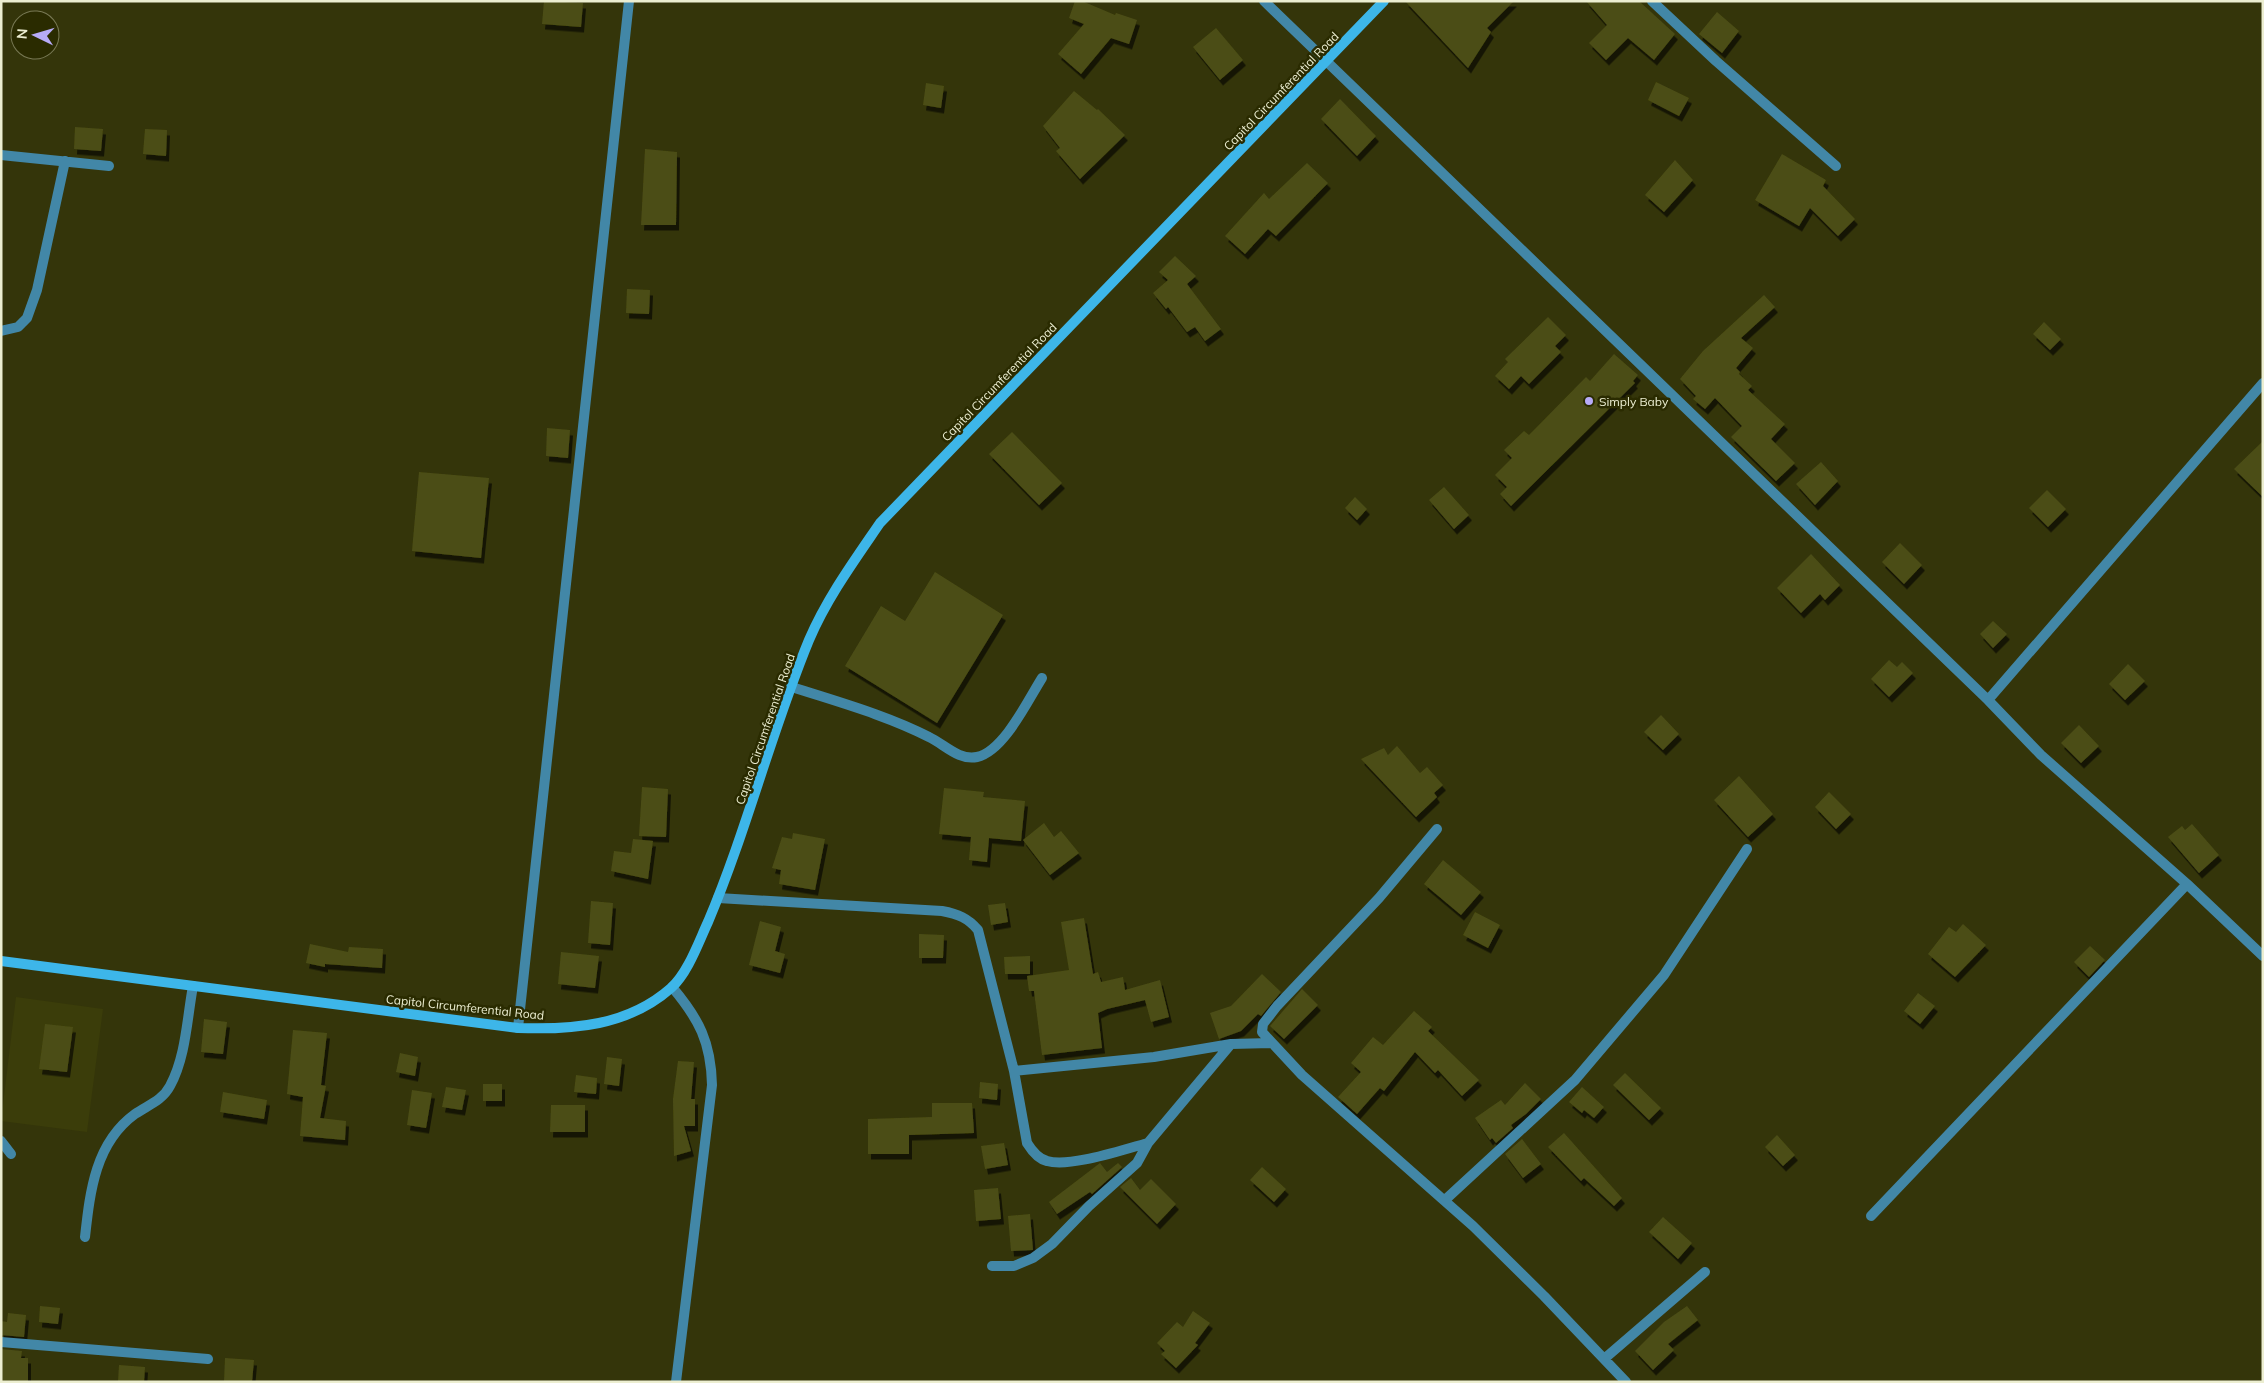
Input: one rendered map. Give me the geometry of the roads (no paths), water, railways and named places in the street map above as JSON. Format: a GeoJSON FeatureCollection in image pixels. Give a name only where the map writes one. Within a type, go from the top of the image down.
{"type":"FeatureCollection","features":[{"type":"Feature","properties":{"kind":"main road","name":"Capitol Circumferential Road"},"geometry":{"type":"LineString","coordinates":[[1,961],[518,1028],[558,1029],[600,1024],[639,1009],[672,987],[694,954],[718,898],[810,639],[840,581],[880,523],[1384,1]]}},
{"type":"Feature","properties":{"kind":"street"},"geometry":{"type":"LineString","coordinates":[[518,1028],[629,1]]}},
{"type":"Feature","properties":{"kind":"street"},"geometry":{"type":"LineString","coordinates":[[1264,1],[1988,700],[2040,755],[2187,884],[2263,956]]}},
{"type":"Feature","properties":{"kind":"street"},"geometry":{"type":"LineString","coordinates":[[1652,1],[1716,61],[1836,166]]}},
{"type":"Feature","properties":{"kind":"street"},"geometry":{"type":"LineString","coordinates":[[1,154],[109,166]]}},
{"type":"Feature","properties":{"kind":"street"},"geometry":{"type":"LineString","coordinates":[[1,331],[18,327],[27,318],[37,290],[64,161]]}},
{"type":"Feature","properties":{"kind":"street"},"geometry":{"type":"LineString","coordinates":[[1988,700],[2263,383]]}},
{"type":"Feature","properties":{"kind":"street"},"geometry":{"type":"LineString","coordinates":[[792,687],[901,724],[932,738],[951,752],[976,757],[988,752],[1004,738],[1042,678]]}},
{"type":"Feature","properties":{"kind":"street"},"geometry":{"type":"LineString","coordinates":[[1437,829],[1380,898],[1266,1019],[1262,1032],[1302,1075],[1445,1200],[1544,1296],[1626,1382]]}},
{"type":"Feature","properties":{"kind":"street"},"geometry":{"type":"LineString","coordinates":[[1445,1200],[1575,1080],[1664,975],[1748,849]]}},
{"type":"Feature","properties":{"kind":"street"},"geometry":{"type":"LineString","coordinates":[[1871,1216],[2187,884]]}},
{"type":"Feature","properties":{"kind":"street"},"geometry":{"type":"LineString","coordinates":[[718,898],[942,911],[959,914],[970,921],[978,930],[1014,1071],[1027,1143],[1034,1153],[1046,1161],[1066,1162],[1148,1143]]}},
{"type":"Feature","properties":{"kind":"street"},"geometry":{"type":"LineString","coordinates":[[85,1237],[90,1192],[99,1163],[110,1139],[134,1115],[158,1102],[170,1087],[180,1060],[192,986]]}},
{"type":"Feature","properties":{"kind":"street"},"geometry":{"type":"LineString","coordinates":[[672,987],[689,1007],[708,1045],[712,1085],[676,1382]]}},
{"type":"Feature","properties":{"kind":"street"},"geometry":{"type":"LineString","coordinates":[[1014,1071],[1154,1057],[1231,1044],[1271,1043]]}},
{"type":"Feature","properties":{"kind":"street"},"geometry":{"type":"LineString","coordinates":[[992,1266],[1014,1266],[1033,1258],[1052,1244],[1089,1206],[1136,1163],[1148,1143],[1231,1044]]}},
{"type":"Feature","properties":{"kind":"street"},"geometry":{"type":"LineString","coordinates":[[1,1141],[11,1154]]}},
{"type":"Feature","properties":{"kind":"street"},"geometry":{"type":"LineString","coordinates":[[1604,1359],[1705,1272]]}},
{"type":"Feature","properties":{"kind":"street"},"geometry":{"type":"LineString","coordinates":[[1,1342],[208,1359]]}},
{"type":"Feature","properties":{"kind":"place","name":"Simply Baby"},"geometry":{"type":"Point","coordinates":[1589,401]}}]}
